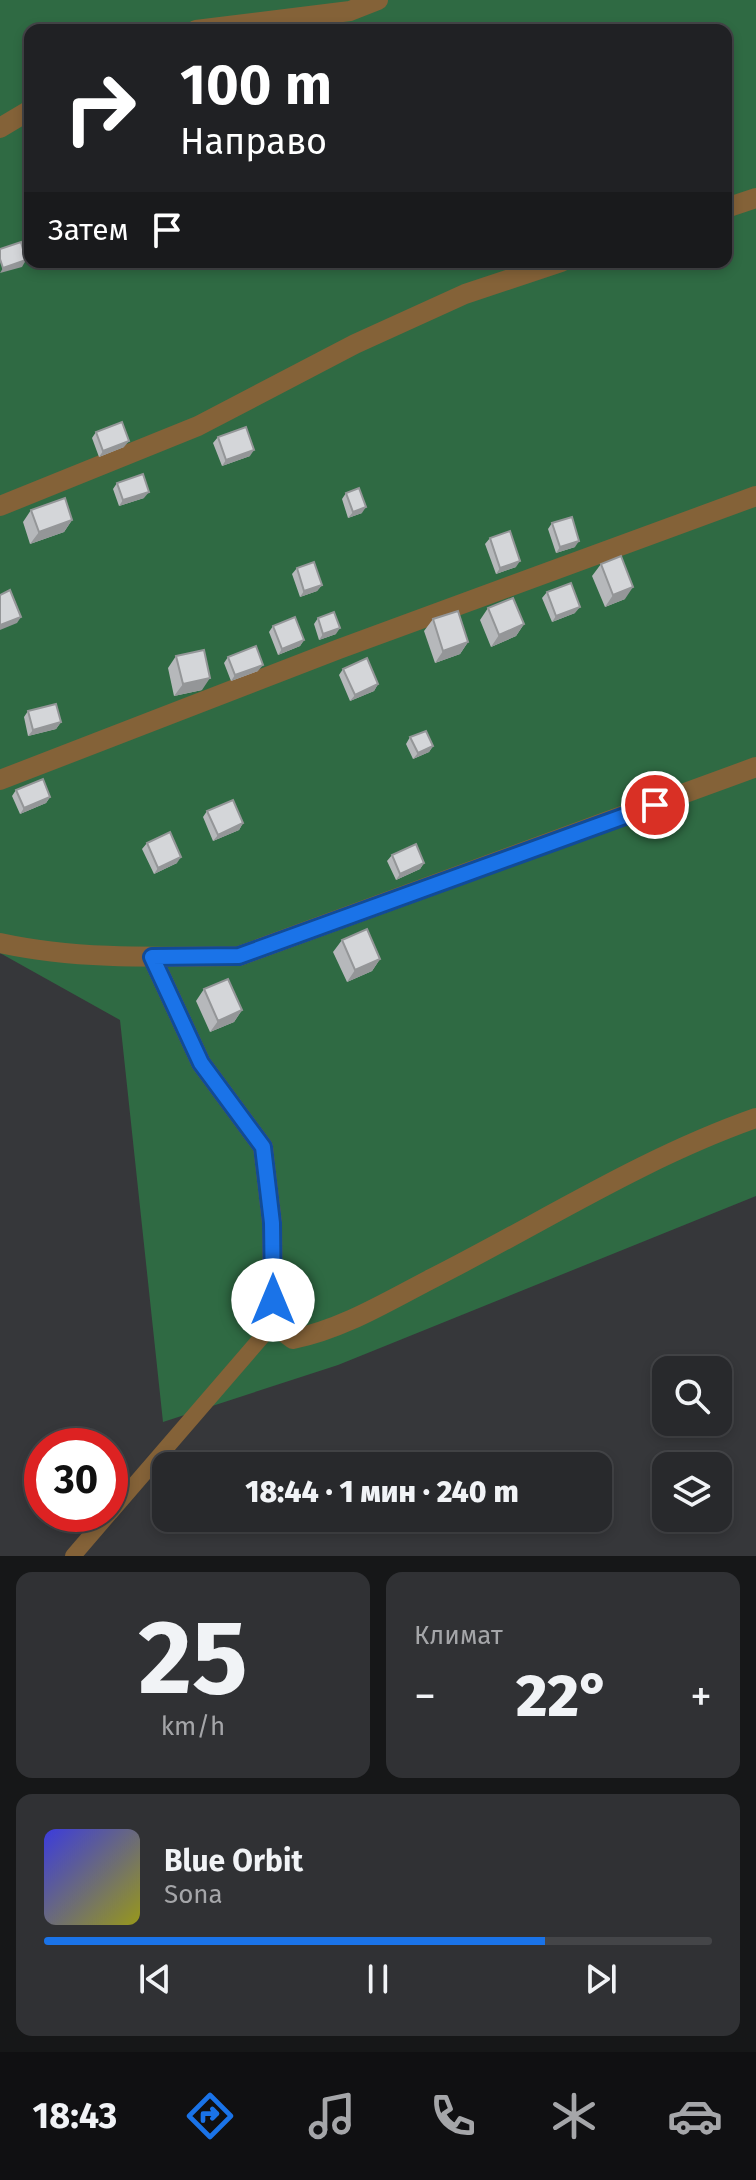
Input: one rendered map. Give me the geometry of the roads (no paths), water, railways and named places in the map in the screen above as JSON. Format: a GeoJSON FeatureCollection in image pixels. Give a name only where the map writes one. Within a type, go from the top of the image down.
{"type":"FeatureCollection","features":[{"type":"Feature","properties":{"kind":"street"},"geometry":{"type":"LineString","coordinates":[[245,24],[350,11],[378,0]]}},
{"type":"Feature","properties":{"kind":"street"},"geometry":{"type":"LineString","coordinates":[[0,128],[24,114]]}},
{"type":"Feature","properties":{"kind":"street"},"geometry":{"type":"LineString","coordinates":[[732,206],[756,198]]}},
{"type":"Feature","properties":{"kind":"street"},"geometry":{"type":"LineString","coordinates":[[0,506],[198,426],[355,344],[465,294],[543,268]]}},
{"type":"Feature","properties":{"kind":"street"},"geometry":{"type":"LineString","coordinates":[[0,780],[339,649],[756,496]]}},
{"type":"Feature","properties":{"kind":"street"},"geometry":{"type":"LineString","coordinates":[[0,943],[38,952],[152,957],[239,956],[756,767]]}},
{"type":"Feature","properties":{"kind":"street"},"geometry":{"type":"LineString","coordinates":[[152,957],[201,1063],[263,1147],[272,1223],[273,1324],[293,1339],[322,1333],[658,1160],[711,1134],[756,1118]]}},
{"type":"Feature","properties":{"kind":"lane"},"geometry":{"type":"LineString","coordinates":[[128,1493],[273,1324]]}},
{"type":"Feature","properties":{"kind":"lane"},"geometry":{"type":"LineString","coordinates":[[73,1556],[94,1532]]}}]}
